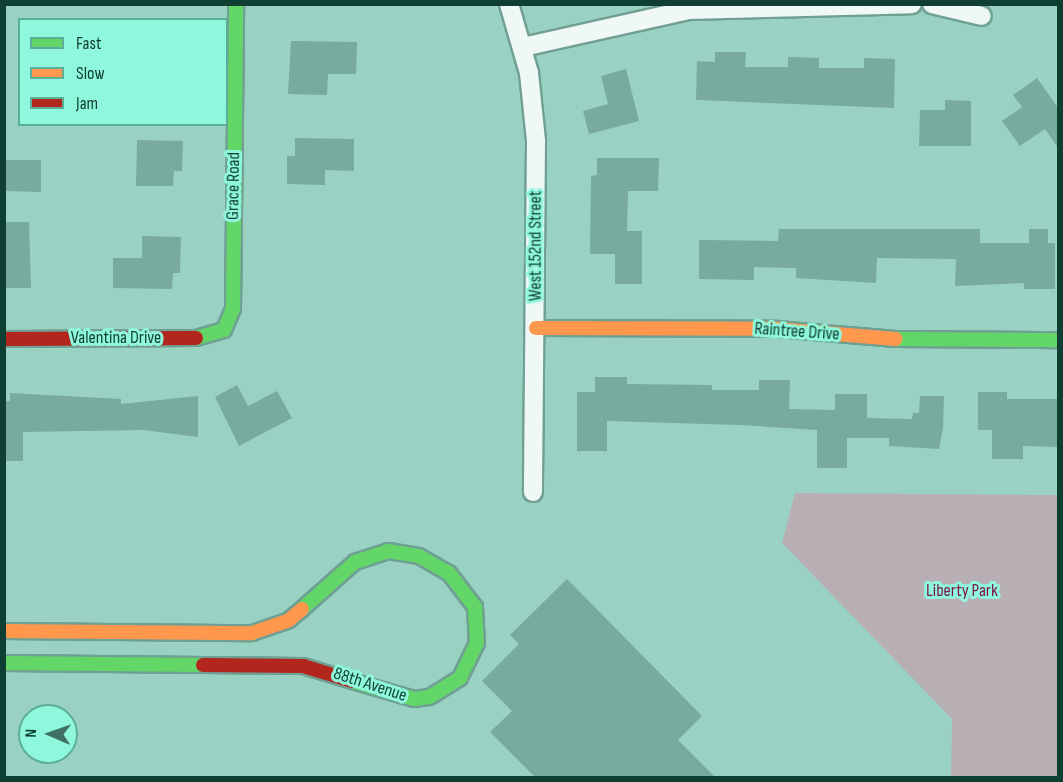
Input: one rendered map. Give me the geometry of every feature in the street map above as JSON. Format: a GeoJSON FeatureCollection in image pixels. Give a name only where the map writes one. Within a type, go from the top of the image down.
{"type":"FeatureCollection","features":[{"type":"Feature","properties":{"kind":"street","name":"Grace Road"},"geometry":{"type":"LineString","coordinates":[[225,330],[233,309],[236,4]]}},
{"type":"Feature","properties":{"kind":"street","name":"West 152nd Street"},"geometry":{"type":"LineString","coordinates":[[509,4],[523,47],[536,141],[533,492]]}},
{"type":"Feature","properties":{"kind":"street"},"geometry":{"type":"LineString","coordinates":[[523,47],[688,10],[912,4]]}},
{"type":"Feature","properties":{"kind":"street"},"geometry":{"type":"LineString","coordinates":[[932,4],[982,16]]}},
{"type":"Feature","properties":{"kind":"street","name":"Raintree Drive"},"geometry":{"type":"LineString","coordinates":[[536,328],[777,329],[892,339],[1059,340]]}},
{"type":"Feature","properties":{"kind":"street","name":"Valentina Drive"},"geometry":{"type":"LineString","coordinates":[[4,339],[210,338],[225,330]]}},
{"type":"Feature","properties":{"kind":"street","name":"88th Avenue"},"geometry":{"type":"LineString","coordinates":[[4,631],[252,633],[290,620],[355,562],[388,551],[419,556],[449,573],[475,607],[478,622],[477,643],[460,678],[429,697],[414,699],[303,666],[4,663]]}},
{"type":"Feature","properties":{"kind":"green space","name":"Liberty Park"},"geometry":{"type":"Polygon","coordinates":[[[795,493],[1058,495],[1058,777],[951,777],[952,719],[782,543],[795,493]]]}},
{"type":"Feature","properties":{"kind":"building"},"geometry":{"type":"Polygon","coordinates":[[[291,41],[357,42],[356,74],[328,74],[327,95],[288,94],[291,41]]]}},
{"type":"Feature","properties":{"kind":"building"},"geometry":{"type":"Polygon","coordinates":[[[715,52],[746,52],[745,67],[788,67],[788,57],[819,58],[819,68],[864,68],[864,58],[895,59],[894,108],[696,100],[697,61],[715,62],[715,52]]]}},
{"type":"Feature","properties":{"kind":"building"},"geometry":{"type":"Polygon","coordinates":[[[626,69],[639,121],[589,134],[583,111],[608,104],[601,76],[626,69]]]}},
{"type":"Feature","properties":{"kind":"building"},"geometry":{"type":"Polygon","coordinates":[[[1037,78],[1059,109],[1059,149],[1045,129],[1020,146],[1002,121],[1022,107],[1013,95],[1037,78]]]}},
{"type":"Feature","properties":{"kind":"building"},"geometry":{"type":"Polygon","coordinates":[[[945,100],[971,101],[971,146],[919,146],[920,110],[945,110],[945,100]]]}},
{"type":"Feature","properties":{"kind":"building"},"geometry":{"type":"Polygon","coordinates":[[[295,138],[354,139],[354,171],[325,170],[325,185],[287,184],[287,156],[295,156],[295,138]]]}},
{"type":"Feature","properties":{"kind":"building"},"geometry":{"type":"Polygon","coordinates":[[[137,140],[183,141],[182,171],[174,171],[173,186],[136,186],[137,140]]]}},
{"type":"Feature","properties":{"kind":"building"},"geometry":{"type":"Polygon","coordinates":[[[597,158],[659,158],[658,191],[628,191],[627,231],[642,231],[642,284],[615,284],[615,254],[590,254],[591,176],[597,175],[597,158]]]}},
{"type":"Feature","properties":{"kind":"building"},"geometry":{"type":"Polygon","coordinates":[[[4,160],[41,160],[41,192],[4,191],[4,160]]]}},
{"type":"Feature","properties":{"kind":"building"},"geometry":{"type":"Polygon","coordinates":[[[4,222],[29,222],[31,288],[4,288],[4,222]]]}},
{"type":"Feature","properties":{"kind":"building"},"geometry":{"type":"Polygon","coordinates":[[[779,229],[980,229],[980,243],[1029,243],[1029,229],[1048,229],[1048,243],[1055,243],[1055,289],[1024,289],[1024,283],[955,286],[956,259],[877,258],[876,283],[796,278],[796,268],[754,267],[754,280],[699,279],[699,240],[778,241],[779,229]]]}},
{"type":"Feature","properties":{"kind":"building"},"geometry":{"type":"Polygon","coordinates":[[[142,236],[181,237],[180,273],[173,273],[172,289],[113,288],[113,258],[142,258],[142,236]]]}},
{"type":"Feature","properties":{"kind":"building"},"geometry":{"type":"Polygon","coordinates":[[[595,377],[627,377],[627,384],[712,385],[712,390],[759,390],[759,380],[790,380],[789,409],[835,410],[835,394],[867,394],[867,418],[912,419],[913,413],[919,413],[920,396],[944,396],[943,428],[939,449],[889,446],[889,438],[847,438],[847,468],[817,468],[817,430],[740,425],[607,421],[607,451],[577,451],[577,392],[595,392],[595,377]]]}},
{"type":"Feature","properties":{"kind":"building"},"geometry":{"type":"Polygon","coordinates":[[[237,385],[248,406],[277,391],[292,418],[239,446],[215,397],[237,385]]]}},
{"type":"Feature","properties":{"kind":"building"},"geometry":{"type":"Polygon","coordinates":[[[978,392],[1007,392],[1007,399],[1059,399],[1059,447],[1023,446],[1023,459],[992,459],[992,430],[978,430],[978,392]]]}},
{"type":"Feature","properties":{"kind":"building"},"geometry":{"type":"Polygon","coordinates":[[[10,393],[121,399],[121,404],[198,396],[198,437],[143,430],[23,432],[23,461],[4,461],[4,401],[10,401],[10,393]]]}},
{"type":"Feature","properties":{"kind":"building"},"geometry":{"type":"Polygon","coordinates":[[[567,579],[702,716],[678,740],[715,777],[535,777],[490,732],[512,711],[482,681],[519,644],[510,635],[567,579]]]}},
{"type":"Feature","properties":{"kind":"traffic: fast"},"geometry":{"type":"LineString","coordinates":[[196,338],[224,330],[233,309],[236,4]]}},
{"type":"Feature","properties":{"kind":"traffic: fast"},"geometry":{"type":"LineString","coordinates":[[896,339],[1058,340]]}},
{"type":"Feature","properties":{"kind":"traffic: fast"},"geometry":{"type":"LineString","coordinates":[[302,609],[355,562],[388,551],[419,556],[449,573],[475,607],[477,643],[460,678],[429,697],[414,699],[352,681]]}},
{"type":"Feature","properties":{"kind":"traffic: fast"},"geometry":{"type":"LineString","coordinates":[[4,663],[203,665]]}},
{"type":"Feature","properties":{"kind":"traffic: slow"},"geometry":{"type":"LineString","coordinates":[[536,328],[777,329],[896,339]]}},
{"type":"Feature","properties":{"kind":"traffic: slow"},"geometry":{"type":"LineString","coordinates":[[4,631],[252,633],[289,620],[302,609]]}},
{"type":"Feature","properties":{"kind":"traffic: jam"},"geometry":{"type":"LineString","coordinates":[[4,339],[196,338]]}},
{"type":"Feature","properties":{"kind":"traffic: jam"},"geometry":{"type":"LineString","coordinates":[[203,665],[303,666],[352,681]]}}]}
